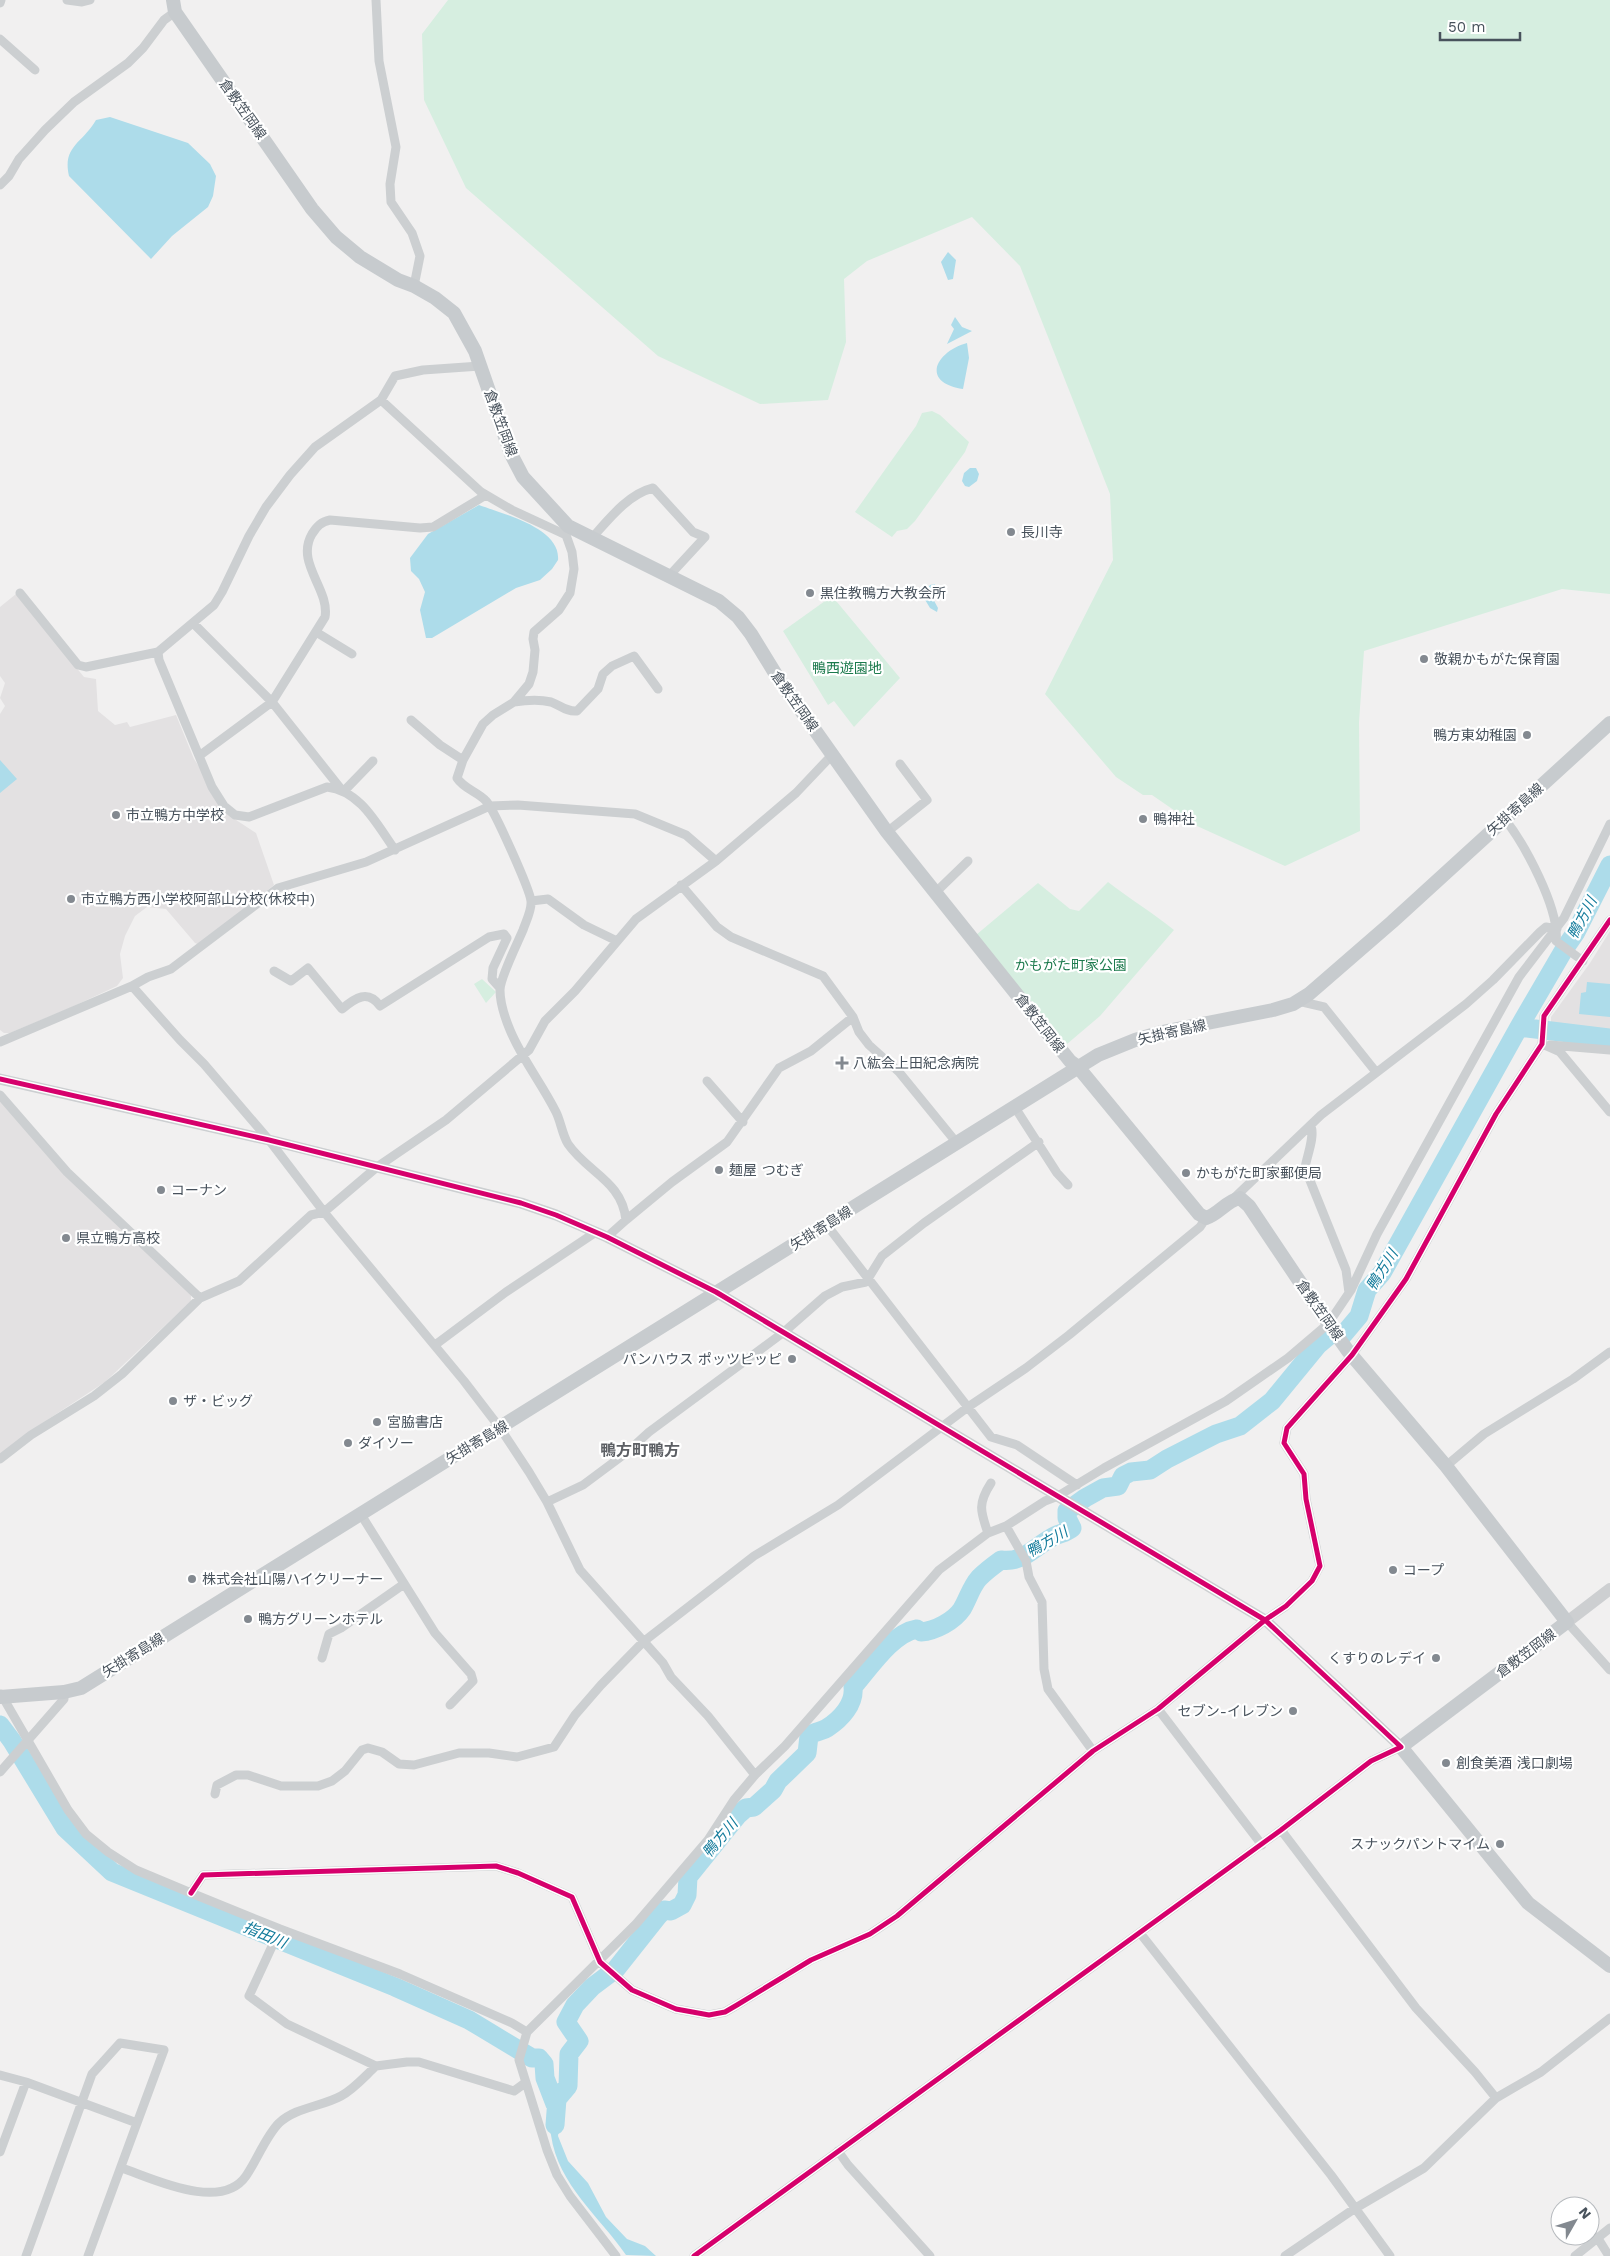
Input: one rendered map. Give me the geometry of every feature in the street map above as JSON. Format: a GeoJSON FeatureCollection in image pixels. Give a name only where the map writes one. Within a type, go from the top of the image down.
{"type":"FeatureCollection","features":[{"type":"Feature","properties":{"kind":"main road","name":"倉敷笠岡線"},"geometry":{"type":"LineString","coordinates":[[174,6],[312,209],[336,237],[360,257],[398,280],[414,286],[435,298],[454,313],[475,351],[512,454],[523,477],[567,530],[592,538],[719,601],[738,617],[778,678],[888,832],[1070,1061],[1078,1067],[1199,1214],[1206,1218]]}},
{"type":"Feature","properties":{"kind":"main road","name":"矢掛寄島線"},"geometry":{"type":"LineString","coordinates":[[1,1695],[64,1692],[80,1688],[1098,1055],[1135,1040],[1273,1010],[1298,1000],[1334,974],[1610,723]]}},
{"type":"Feature","properties":{"kind":"main road","name":"倉敷笠岡線"},"geometry":{"type":"LineString","coordinates":[[1232,1200],[1240,1198],[1249,1206],[1328,1324],[1350,1353],[1446,1466],[1567,1622],[1401,1747]]}},
{"type":"Feature","properties":{"kind":"main road"},"geometry":{"type":"LineString","coordinates":[[1206,1218],[1214,1216],[1232,1200]]}},
{"type":"Feature","properties":{"kind":"main road"},"geometry":{"type":"LineString","coordinates":[[1567,1622],[1610,1590]]}},
{"type":"Feature","properties":{"kind":"main road"},"geometry":{"type":"LineString","coordinates":[[1401,1747],[1528,1903],[1610,1966]]}},
{"type":"Feature","properties":{"kind":"street"},"geometry":{"type":"LineString","coordinates":[[67,0],[82,2],[90,0]]}},
{"type":"Feature","properties":{"kind":"street"},"geometry":{"type":"LineString","coordinates":[[376,0],[379,61],[396,147],[390,184],[391,202],[412,233],[420,256],[414,286]]}},
{"type":"Feature","properties":{"kind":"street"},"geometry":{"type":"LineString","coordinates":[[0,185],[9,176],[18,159],[74,102],[128,63],[143,48],[174,6]]}},
{"type":"Feature","properties":{"kind":"street"},"geometry":{"type":"LineString","coordinates":[[0,39],[35,70]]}},
{"type":"Feature","properties":{"kind":"street"},"geometry":{"type":"LineString","coordinates":[[20,593],[78,665],[86,667],[158,652],[214,606],[266,507],[290,475],[315,447],[381,400],[395,376],[422,370],[480,366]]}},
{"type":"Feature","properties":{"kind":"street"},"geometry":{"type":"LineString","coordinates":[[381,400],[435,452],[486,495],[567,530],[572,552],[574,576],[572,587],[559,610],[534,632],[533,672],[529,684],[514,702],[493,715],[484,724],[463,760],[457,778],[461,784],[483,798],[490,806],[518,866],[531,901],[528,917],[500,988]]}},
{"type":"Feature","properties":{"kind":"street"},"geometry":{"type":"LineString","coordinates":[[592,538],[614,512],[646,490],[653,488],[694,532],[705,537],[669,576]]}},
{"type":"Feature","properties":{"kind":"street"},"geometry":{"type":"LineString","coordinates":[[199,756],[272,702],[325,618],[327,608],[310,568],[308,553],[310,537],[317,525],[330,520],[420,528],[434,527],[486,495]]}},
{"type":"Feature","properties":{"kind":"street"},"geometry":{"type":"LineString","coordinates":[[194,624],[272,702],[342,790],[359,801],[395,850]]}},
{"type":"Feature","properties":{"kind":"street"},"geometry":{"type":"LineString","coordinates":[[316,632],[352,654]]}},
{"type":"Feature","properties":{"kind":"street"},"geometry":{"type":"LineString","coordinates":[[158,652],[159,660],[212,787],[224,806],[235,815],[250,818],[327,787],[342,790]]}},
{"type":"Feature","properties":{"kind":"street"},"geometry":{"type":"LineString","coordinates":[[514,702],[533,699],[552,703],[571,711],[577,711],[598,689],[603,674],[612,666],[634,656],[658,689]]}},
{"type":"Feature","properties":{"kind":"street"},"geometry":{"type":"LineString","coordinates":[[411,720],[440,745],[463,760]]}},
{"type":"Feature","properties":{"kind":"street"},"geometry":{"type":"LineString","coordinates":[[0,1459],[44,1426],[94,1396],[122,1374],[200,1298],[239,1281],[311,1215],[324,1212],[377,1167],[446,1120],[522,1056],[529,1050],[545,1021],[575,991],[636,919],[716,861],[796,793],[832,755]]}},
{"type":"Feature","properties":{"kind":"street"},"geometry":{"type":"LineString","coordinates":[[342,790],[373,761]]}},
{"type":"Feature","properties":{"kind":"street"},"geometry":{"type":"LineString","coordinates":[[888,832],[926,800],[900,764]]}},
{"type":"Feature","properties":{"kind":"street"},"geometry":{"type":"LineString","coordinates":[[0,1042],[132,986],[148,977],[171,969],[278,888],[345,869],[395,850],[490,806],[518,805],[635,814],[686,835],[716,861]]}},
{"type":"Feature","properties":{"kind":"street"},"geometry":{"type":"LineString","coordinates":[[1504,818],[1513,829],[1530,860],[1553,912],[1557,929],[1556,941],[1581,959]]}},
{"type":"Feature","properties":{"kind":"street"},"geometry":{"type":"LineString","coordinates":[[616,2256],[582,2213],[557,2175],[525,2083],[519,2060],[527,2035],[604,1965],[636,1924],[708,1840],[734,1800],[755,1775],[785,1746],[939,1570],[988,1533],[1006,1526],[1045,1501],[1058,1496],[1226,1401],[1288,1358],[1328,1324],[1349,1294],[1377,1234],[1519,977],[1557,929],[1610,824]]}},
{"type":"Feature","properties":{"kind":"street"},"geometry":{"type":"LineString","coordinates":[[936,892],[968,861]]}},
{"type":"Feature","properties":{"kind":"street"},"geometry":{"type":"LineString","coordinates":[[681,885],[717,927],[731,937],[823,976],[853,1017],[859,1032],[869,1045],[899,1072],[956,1142]]}},
{"type":"Feature","properties":{"kind":"street"},"geometry":{"type":"LineString","coordinates":[[531,901],[548,899],[584,924],[616,941]]}},
{"type":"Feature","properties":{"kind":"street"},"geometry":{"type":"LineString","coordinates":[[191,1893],[203,1875],[496,1866],[518,1872],[572,1897],[604,1965],[632,1990],[676,2009],[709,2015],[731,2008],[811,1960],[870,1934],[897,1916],[1093,1750],[1158,1709],[1265,1620],[1286,1606],[1312,1581],[1320,1566],[1306,1499],[1304,1474],[1284,1443],[1287,1428],[1350,1353],[1406,1279],[1496,1114],[1542,1044],[1544,1016],[1581,959],[1610,920]]}},
{"type":"Feature","properties":{"kind":"street"},"geometry":{"type":"LineString","coordinates":[[1232,1200],[1322,1115],[1466,1004],[1511,963],[1540,932],[1546,927],[1557,929]]}},
{"type":"Feature","properties":{"kind":"street"},"geometry":{"type":"LineString","coordinates":[[274,971],[291,981],[308,968],[342,1009],[359,996],[367,996],[376,1000],[380,1006],[489,938],[504,934],[508,938],[493,968],[492,979],[500,988],[509,1028],[522,1056],[556,1112],[567,1141],[577,1155],[611,1184],[622,1200],[626,1220]]}},
{"type":"Feature","properties":{"kind":"street"},"geometry":{"type":"LineString","coordinates":[[132,986],[204,1064],[269,1140],[324,1212],[435,1345],[500,1428],[547,1502],[580,1570],[663,1663],[671,1677],[708,1716],[755,1775]]}},
{"type":"Feature","properties":{"kind":"street"},"geometry":{"type":"LineString","coordinates":[[1298,1000],[1324,1007],[1376,1072]]}},
{"type":"Feature","properties":{"kind":"street"},"geometry":{"type":"LineString","coordinates":[[607,1237],[672,1182],[727,1142],[743,1122],[769,1080],[779,1068],[811,1051],[853,1017]]}},
{"type":"Feature","properties":{"kind":"street"},"geometry":{"type":"LineString","coordinates":[[1542,1044],[1610,1050]]}},
{"type":"Feature","properties":{"kind":"street"},"geometry":{"type":"LineString","coordinates":[[1542,1044],[1560,1052],[1610,1112]]}},
{"type":"Feature","properties":{"kind":"street"},"geometry":{"type":"LineString","coordinates":[[0,1079],[269,1140],[521,1203],[556,1215],[607,1237],[716,1292],[1265,1620],[1401,1747],[1371,1761],[1262,1845],[694,2256]]}},
{"type":"Feature","properties":{"kind":"street"},"geometry":{"type":"LineString","coordinates":[[707,1081],[743,1122]]}},
{"type":"Feature","properties":{"kind":"street"},"geometry":{"type":"LineString","coordinates":[[0,1095],[67,1172],[200,1298]]}},
{"type":"Feature","properties":{"kind":"street"},"geometry":{"type":"LineString","coordinates":[[1014,1106],[1068,1185]]}},
{"type":"Feature","properties":{"kind":"street"},"geometry":{"type":"LineString","coordinates":[[1311,1126],[1313,1137],[1307,1151],[1305,1168],[1346,1270],[1349,1294]]}},
{"type":"Feature","properties":{"kind":"street"},"geometry":{"type":"LineString","coordinates":[[547,1502],[583,1485],[626,1453],[649,1432],[784,1332],[825,1296],[842,1287],[866,1282],[882,1256],[917,1228],[1039,1142]]}},
{"type":"Feature","properties":{"kind":"street"},"geometry":{"type":"LineString","coordinates":[[215,1794],[218,1785],[236,1775],[248,1776],[281,1786],[318,1786],[332,1781],[345,1771],[362,1750],[368,1748],[382,1752],[399,1764],[414,1765],[459,1753],[489,1753],[517,1757],[554,1747],[575,1716],[594,1693],[643,1642],[754,1556],[838,1504],[968,1407],[1026,1368],[1070,1335],[1200,1227],[1206,1218]]}},
{"type":"Feature","properties":{"kind":"street"},"geometry":{"type":"LineString","coordinates":[[826,1224],[991,1436],[1017,1445],[1077,1484]]}},
{"type":"Feature","properties":{"kind":"street"},"geometry":{"type":"LineString","coordinates":[[435,1345],[506,1292],[596,1232]]}},
{"type":"Feature","properties":{"kind":"street"},"geometry":{"type":"LineString","coordinates":[[1446,1466],[1484,1434],[1574,1379],[1610,1352]]}},
{"type":"Feature","properties":{"kind":"street"},"geometry":{"type":"LineString","coordinates":[[988,1533],[983,1520],[981,1498],[991,1483]]}},
{"type":"Feature","properties":{"kind":"street"},"geometry":{"type":"LineString","coordinates":[[360,1513],[435,1634],[471,1674],[473,1681],[469,1687],[450,1705]]}},
{"type":"Feature","properties":{"kind":"street"},"geometry":{"type":"LineString","coordinates":[[1006,1526],[1026,1561],[1029,1577],[1042,1602],[1044,1669],[1048,1689],[1093,1750]]}},
{"type":"Feature","properties":{"kind":"street"},"geometry":{"type":"LineString","coordinates":[[322,1658],[329,1634],[341,1628],[404,1584]]}},
{"type":"Feature","properties":{"kind":"street"},"geometry":{"type":"LineString","coordinates":[[1567,1622],[1610,1670]]}},
{"type":"Feature","properties":{"kind":"street"},"geometry":{"type":"LineString","coordinates":[[0,1772],[64,1699],[64,1692]]}},
{"type":"Feature","properties":{"kind":"street"},"geometry":{"type":"LineString","coordinates":[[1,1695],[68,1810],[86,1834],[108,1852],[136,1870],[280,1929],[400,1974],[512,2023],[527,2035]]}},
{"type":"Feature","properties":{"kind":"street"},"geometry":{"type":"LineString","coordinates":[[1158,1709],[1262,1845]]}},
{"type":"Feature","properties":{"kind":"street"},"geometry":{"type":"LineString","coordinates":[[1282,1830],[1416,2008],[1475,2072],[1496,2098]]}},
{"type":"Feature","properties":{"kind":"street"},"geometry":{"type":"LineString","coordinates":[[280,1929],[249,1996],[287,2024],[376,2066],[419,2062],[514,2091],[525,2083]]}},
{"type":"Feature","properties":{"kind":"street"},"geometry":{"type":"LineString","coordinates":[[1140,1933],[1331,2175],[1390,2256]]}},
{"type":"Feature","properties":{"kind":"street"},"geometry":{"type":"LineString","coordinates":[[1285,2256],[1354,2209],[1424,2168],[1496,2098],[1541,2072],[1610,2018]]}},
{"type":"Feature","properties":{"kind":"street"},"geometry":{"type":"LineString","coordinates":[[26,2256],[80,2102],[92,2074],[120,2043],[164,2050],[88,2256]]}},
{"type":"Feature","properties":{"kind":"street"},"geometry":{"type":"LineString","coordinates":[[122,2168],[182,2188],[212,2193],[232,2188],[245,2178],[278,2124],[293,2113],[341,2096],[376,2066]]}},
{"type":"Feature","properties":{"kind":"street"},"geometry":{"type":"LineString","coordinates":[[0,2075],[26,2082],[137,2123]]}},
{"type":"Feature","properties":{"kind":"street"},"geometry":{"type":"LineString","coordinates":[[0,2152],[26,2082]]}},
{"type":"Feature","properties":{"kind":"street"},"geometry":{"type":"LineString","coordinates":[[838,2151],[848,2165],[930,2256]]}},
{"type":"Feature","properties":{"kind":"street"},"geometry":{"type":"LineString","coordinates":[[1600,2242],[1608,2256]]}},
{"type":"Feature","properties":{"kind":"street"},"geometry":{"type":"LineString","coordinates":[[1575,2256],[1587,2246]]}},
{"type":"Feature","properties":{"kind":"shaded area","name":"市立鴨方中学校"},"geometry":{"type":"Polygon","coordinates":[[[16,594],[84,677],[96,679],[98,711],[115,725],[127,722],[130,727],[176,715],[194,759],[233,818],[256,833],[274,885],[200,945],[195,943],[166,909],[147,907],[135,916],[125,936],[120,954],[123,978],[117,986],[10,1033],[4,1033],[0,1030],[0,714],[5,706],[0,698],[5,683],[0,676],[0,607],[16,594]]]}},
{"type":"Feature","properties":{"kind":"shaded area"},"geometry":{"type":"Polygon","coordinates":[[[1610,931],[1610,1033],[1551,1022],[1551,1017],[1590,963],[1610,931]]]}},
{"type":"Feature","properties":{"kind":"shaded area","name":"県立鴨方高校"},"geometry":{"type":"Polygon","coordinates":[[[0,1101],[191,1293],[191,1301],[105,1382],[38,1426],[0,1456],[0,1101]]]}},
{"type":"Feature","properties":{"kind":"green space"},"geometry":{"type":"Polygon","coordinates":[[[448,0],[1610,0],[1610,594],[1562,589],[1364,651],[1359,722],[1360,831],[1285,866],[1197,826],[1152,795],[1143,795],[1116,777],[1045,694],[1113,560],[1110,494],[1020,266],[972,217],[867,261],[844,279],[846,342],[828,400],[760,404],[658,356],[466,188],[424,100],[422,34],[448,0]]]}},
{"type":"Feature","properties":{"kind":"green space"},"geometry":{"type":"Polygon","coordinates":[[[932,411],[940,415],[969,442],[965,452],[915,521],[907,529],[897,531],[892,537],[855,512],[916,426],[922,413],[932,411]]]}},
{"type":"Feature","properties":{"kind":"green space","name":"鴨西遊園地"},"geometry":{"type":"Polygon","coordinates":[[[832,596],[900,678],[854,727],[834,701],[828,705],[783,631],[832,596]]]}},
{"type":"Feature","properties":{"kind":"green space","name":"かもがた町家公園"},"geometry":{"type":"Polygon","coordinates":[[[1108,882],[1174,930],[1100,1016],[1067,1044],[1044,1020],[976,935],[1038,883],[1070,909],[1079,911],[1108,882]]]}},
{"type":"Feature","properties":{"kind":"green space"},"geometry":{"type":"Polygon","coordinates":[[[482,979],[496,992],[486,1003],[474,984],[482,979]]]}},
{"type":"Feature","properties":{"kind":"water"},"geometry":{"type":"Polygon","coordinates":[[[110,117],[188,143],[210,164],[216,176],[213,196],[208,207],[172,236],[151,259],[69,176],[68,158],[75,145],[96,120],[110,117]]]}},
{"type":"Feature","properties":{"kind":"water"},"geometry":{"type":"Polygon","coordinates":[[[948,252],[956,260],[953,279],[948,280],[941,262],[948,252]]]}},
{"type":"Feature","properties":{"kind":"water"},"geometry":{"type":"Polygon","coordinates":[[[955,317],[962,327],[972,331],[947,344],[954,329],[951,325],[955,317]]]}},
{"type":"Feature","properties":{"kind":"water"},"geometry":{"type":"Polygon","coordinates":[[[967,343],[969,358],[963,389],[949,385],[941,380],[937,373],[937,366],[948,353],[956,347],[967,343]]]}},
{"type":"Feature","properties":{"kind":"water"},"geometry":{"type":"Polygon","coordinates":[[[970,468],[976,468],[979,474],[977,481],[969,487],[965,486],[962,481],[964,473],[970,468]]]}},
{"type":"Feature","properties":{"kind":"water"},"geometry":{"type":"Polygon","coordinates":[[[479,505],[515,518],[541,531],[550,539],[556,549],[558,560],[552,569],[540,580],[516,588],[432,638],[426,638],[420,610],[425,592],[419,579],[411,571],[410,558],[428,534],[479,505]]]}},
{"type":"Feature","properties":{"kind":"water"},"geometry":{"type":"Polygon","coordinates":[[[935,584],[936,588],[932,597],[938,608],[937,612],[930,608],[924,598],[924,593],[930,585],[935,584]]]}},
{"type":"Feature","properties":{"kind":"water"},"geometry":{"type":"Polygon","coordinates":[[[0,760],[17,779],[0,793],[0,760]]]}},
{"type":"Feature","properties":{"kind":"water"},"geometry":{"type":"Polygon","coordinates":[[[1587,982],[1610,984],[1610,1017],[1579,1014],[1581,993],[1586,992],[1587,982]]]}},
{"type":"Feature","properties":{"kind":"water"},"geometry":{"type":"Polygon","coordinates":[[[551,2100],[560,2100],[558,2136],[568,2161],[588,2183],[606,2217],[627,2239],[645,2246],[656,2256],[626,2255],[581,2200],[562,2170],[555,2153],[550,2131],[551,2100]]]}},
{"type":"Feature","properties":{"kind":"waterway","name":"鴨方川"},"geometry":{"type":"LineString","coordinates":[[555,2125],[557,2099],[568,2086],[569,2054],[579,2041],[566,2022],[575,2005],[592,1987],[616,1969],[664,1910],[671,1911],[682,1905],[687,1895],[688,1877],[738,1815],[746,1808],[754,1807],[773,1790],[778,1781],[807,1753],[809,1736],[827,1728],[842,1716],[852,1699],[853,1687],[890,1644],[908,1632],[917,1629],[921,1632],[932,1630],[954,1618],[962,1609],[979,1578],[1001,1560],[1022,1557],[1054,1536],[1072,1528],[1067,1518],[1067,1511],[1085,1498],[1103,1488],[1118,1486],[1123,1476],[1131,1472],[1150,1470],[1167,1459],[1216,1434],[1240,1426],[1272,1401],[1318,1345],[1331,1334],[1343,1335],[1359,1316],[1367,1290],[1382,1273],[1519,1027],[1576,932],[1610,865]]}},
{"type":"Feature","properties":{"kind":"waterway"},"geometry":{"type":"LineString","coordinates":[[1519,1027],[1610,1038]]}},
{"type":"Feature","properties":{"kind":"waterway","name":"指田川"},"geometry":{"type":"LineString","coordinates":[[0,1725],[12,1741],[65,1828],[112,1872],[395,1987],[469,2020],[532,2058],[539,2058],[544,2064],[545,2078],[555,2104]]}},
{"type":"Feature","properties":{"kind":"cycle path"},"geometry":{"type":"LineString","coordinates":[[191,1893],[203,1875],[496,1866],[518,1873],[572,1897],[600,1962],[632,1990],[676,2009],[709,2015],[725,2012],[811,1960],[870,1934],[897,1916],[1093,1751],[1158,1709],[1265,1620],[1286,1606],[1312,1581],[1320,1566],[1306,1499],[1304,1474],[1284,1443],[1287,1428],[1352,1355],[1406,1279],[1496,1114],[1542,1044],[1544,1016],[1610,920]]}},
{"type":"Feature","properties":{"kind":"cycle path"},"geometry":{"type":"LineString","coordinates":[[0,1079],[269,1140],[521,1203],[556,1215],[607,1237],[716,1292],[1265,1620],[1401,1747],[1371,1761],[1281,1830],[694,2256]]}},
{"type":"Feature","properties":{"kind":"place","name":"長川寺"},"geometry":{"type":"Point","coordinates":[1011,532]}},
{"type":"Feature","properties":{"kind":"place","name":"黒住教鴨方大教会所"},"geometry":{"type":"Point","coordinates":[810,593]}},
{"type":"Feature","properties":{"kind":"place","name":"敬親かもがた保育園"},"geometry":{"type":"Point","coordinates":[1424,659]}},
{"type":"Feature","properties":{"kind":"place","name":"鴨方東幼稚園"},"geometry":{"type":"Point","coordinates":[1527,735]}},
{"type":"Feature","properties":{"kind":"place","name":"市立鴨方中学校"},"geometry":{"type":"Point","coordinates":[116,815]}},
{"type":"Feature","properties":{"kind":"place","name":"鴨神社"},"geometry":{"type":"Point","coordinates":[1143,819]}},
{"type":"Feature","properties":{"kind":"place","name":"市立鴨方西小学校阿部山分校(休校中)"},"geometry":{"type":"Point","coordinates":[71,899]}},
{"type":"Feature","properties":{"kind":"place","name":"八紘会上田紀念病院"},"geometry":{"type":"Point","coordinates":[842,1063]}},
{"type":"Feature","properties":{"kind":"place","name":"麺屋 つむぎ"},"geometry":{"type":"Point","coordinates":[719,1170]}},
{"type":"Feature","properties":{"kind":"place","name":"かもがた町家郵便局"},"geometry":{"type":"Point","coordinates":[1186,1173]}},
{"type":"Feature","properties":{"kind":"place","name":"コーナン"},"geometry":{"type":"Point","coordinates":[161,1190]}},
{"type":"Feature","properties":{"kind":"place","name":"県立鴨方高校"},"geometry":{"type":"Point","coordinates":[66,1238]}},
{"type":"Feature","properties":{"kind":"place","name":"パンハウス ポッツピッピ"},"geometry":{"type":"Point","coordinates":[792,1359]}},
{"type":"Feature","properties":{"kind":"place","name":"ザ・ビッグ"},"geometry":{"type":"Point","coordinates":[173,1401]}},
{"type":"Feature","properties":{"kind":"place","name":"宮脇書店"},"geometry":{"type":"Point","coordinates":[377,1422]}},
{"type":"Feature","properties":{"kind":"place","name":"ダイソー"},"geometry":{"type":"Point","coordinates":[348,1443]}},
{"type":"Feature","properties":{"kind":"place","name":"コープ"},"geometry":{"type":"Point","coordinates":[1393,1570]}},
{"type":"Feature","properties":{"kind":"place","name":"株式会社山陽ハイクリーナー"},"geometry":{"type":"Point","coordinates":[192,1579]}},
{"type":"Feature","properties":{"kind":"place","name":"鴨方グリーンホテル"},"geometry":{"type":"Point","coordinates":[248,1619]}},
{"type":"Feature","properties":{"kind":"place","name":"くすりのレデイ"},"geometry":{"type":"Point","coordinates":[1436,1658]}},
{"type":"Feature","properties":{"kind":"place","name":"セブン-イレブン"},"geometry":{"type":"Point","coordinates":[1293,1711]}},
{"type":"Feature","properties":{"kind":"place","name":"創食美酒 浅口劇場"},"geometry":{"type":"Point","coordinates":[1446,1763]}},
{"type":"Feature","properties":{"kind":"place","name":"スナックパントマイム"},"geometry":{"type":"Point","coordinates":[1500,1844]}},
{"type":"Feature","properties":{"kind":"district","name":"鴨方町鴨方"},"geometry":{"type":"Point","coordinates":[640,1450]}}]}
